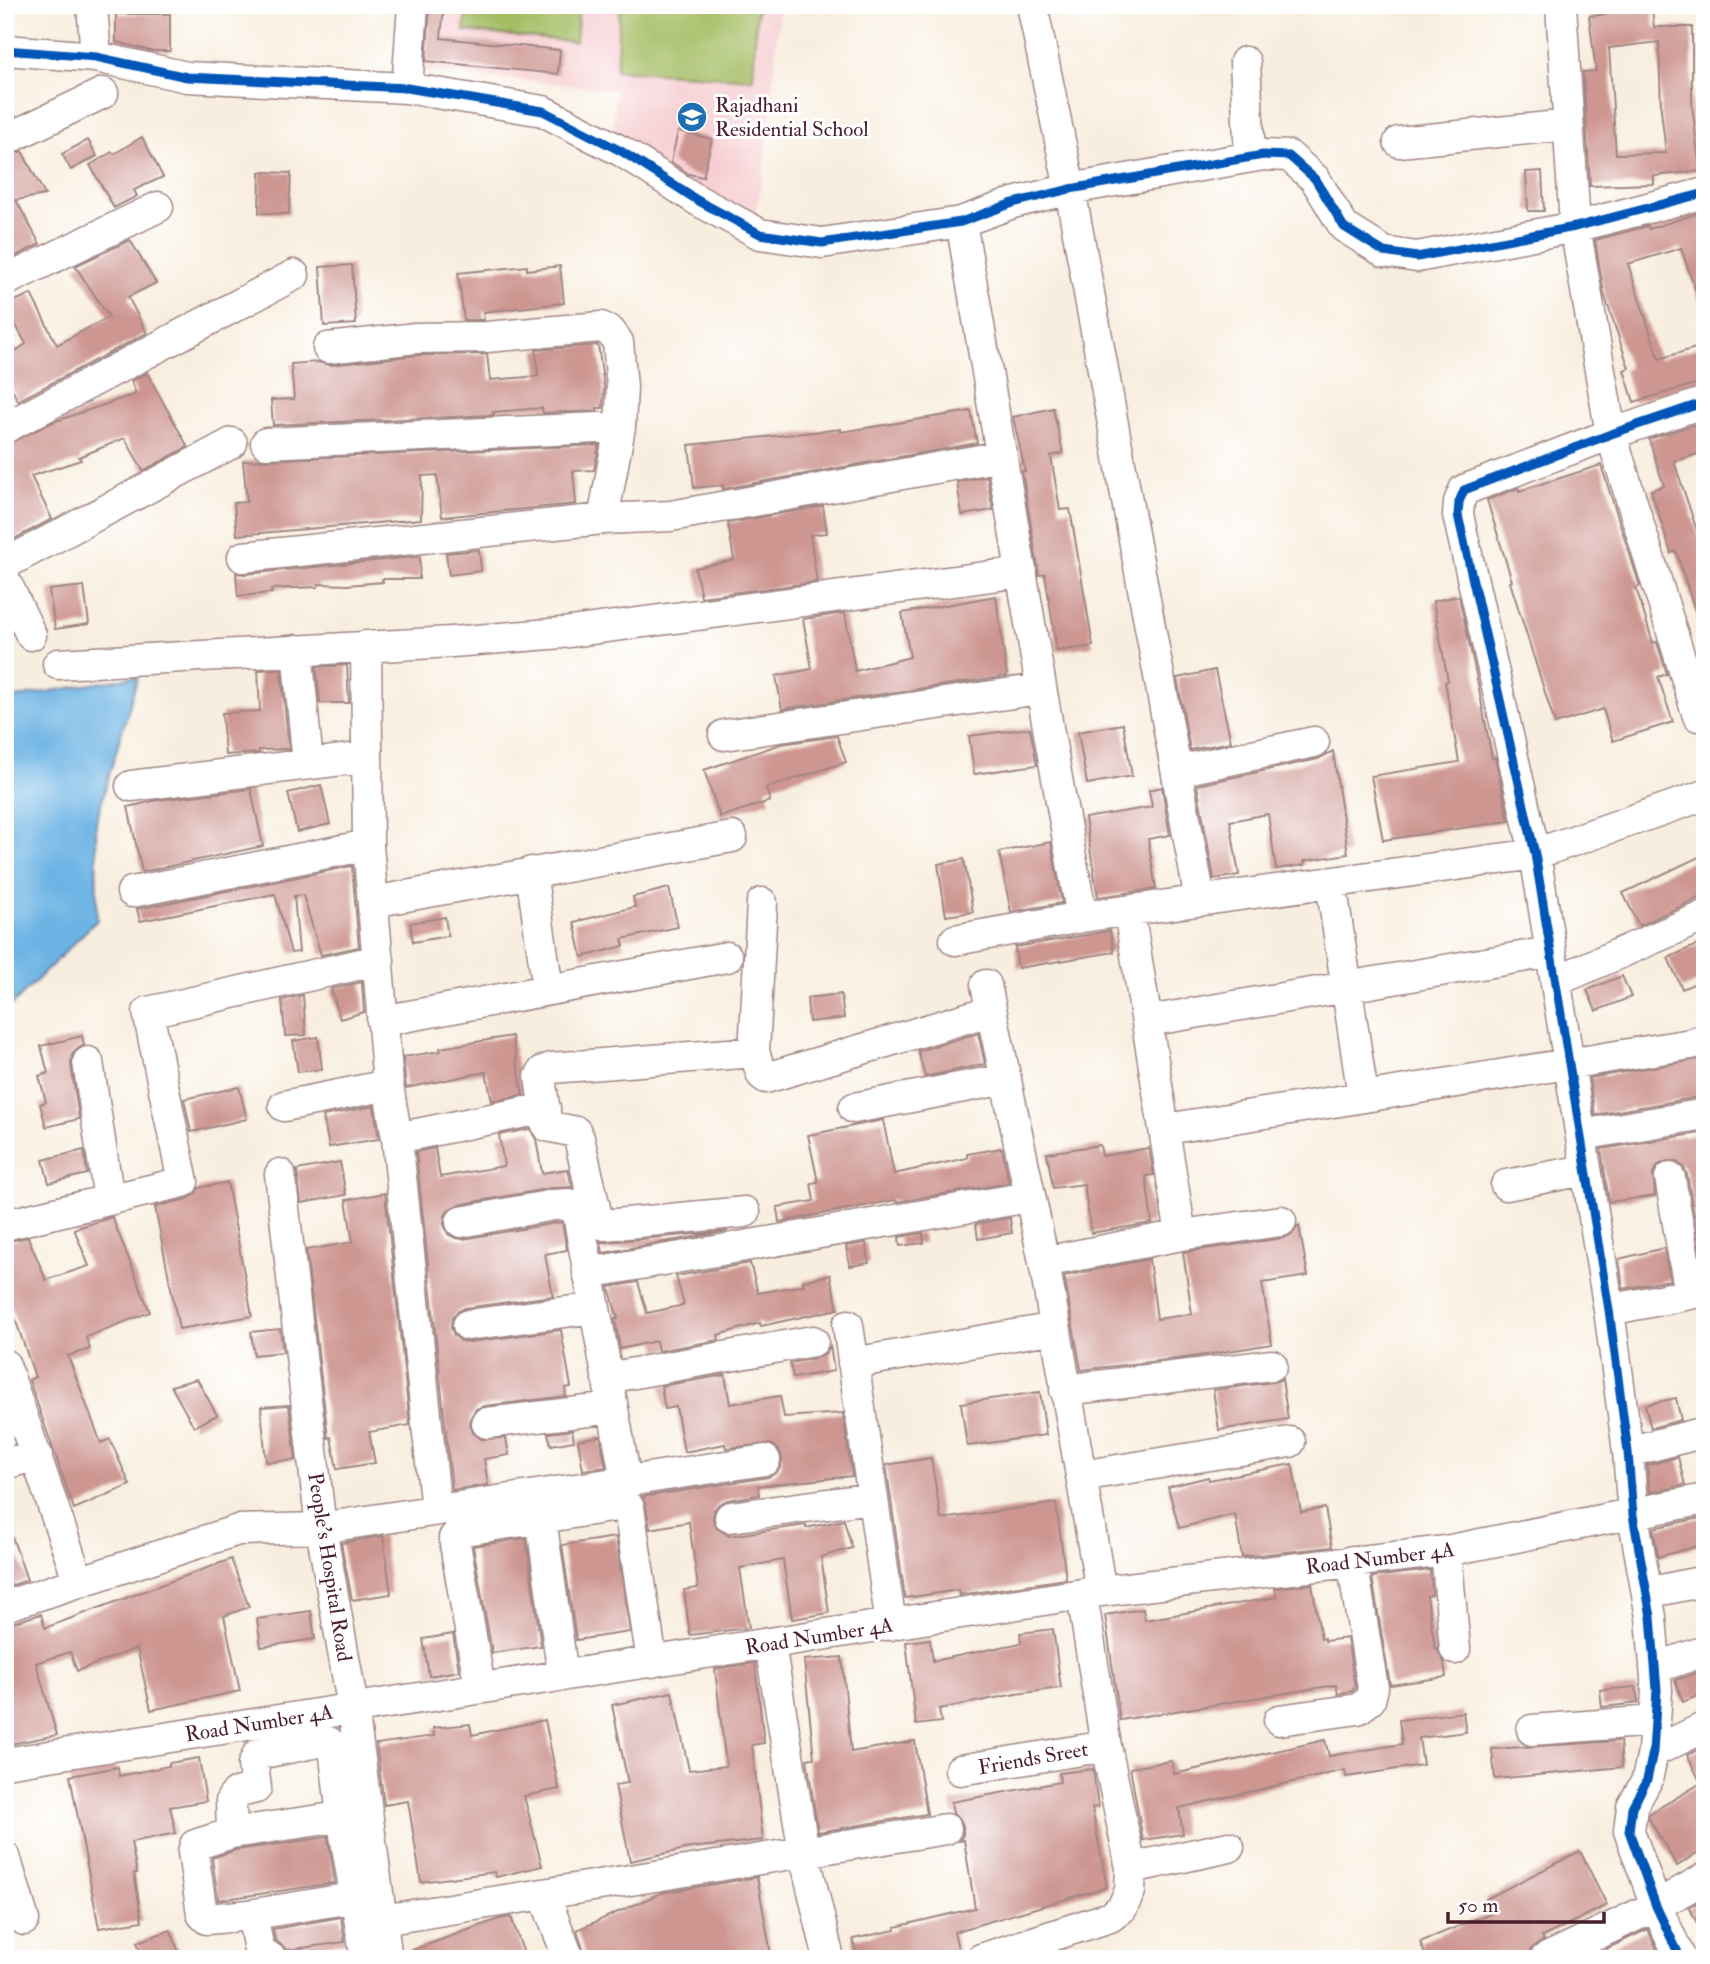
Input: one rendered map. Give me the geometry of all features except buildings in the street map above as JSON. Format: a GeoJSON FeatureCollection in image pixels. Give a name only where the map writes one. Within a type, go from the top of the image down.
{"type":"FeatureCollection","features":[{"type":"Feature","properties":{"kind":"street"},"geometry":{"type":"LineString","coordinates":[[92,5],[96,57]]}},
{"type":"Feature","properties":{"kind":"street"},"geometry":{"type":"LineString","coordinates":[[407,88],[413,5]]}},
{"type":"Feature","properties":{"kind":"street"},"geometry":{"type":"LineString","coordinates":[[1032,5],[1070,189],[1200,900]]}},
{"type":"Feature","properties":{"kind":"street"},"geometry":{"type":"LineString","coordinates":[[1560,5],[1575,227],[1611,434],[1698,716]]}},
{"type":"Feature","properties":{"kind":"street"},"geometry":{"type":"LineString","coordinates":[[5,50],[96,57],[187,77],[407,88],[542,111],[621,151],[697,200],[760,234],[822,243],[961,222],[1013,203],[1070,189],[1263,155],[1289,156],[1315,179],[1344,227],[1384,252],[1417,257],[1575,227],[1705,193]]}},
{"type":"Feature","properties":{"kind":"street"},"geometry":{"type":"LineString","coordinates":[[1245,62],[1250,157]]}},
{"type":"Feature","properties":{"kind":"street"},"geometry":{"type":"LineString","coordinates":[[5,140],[103,93]]}},
{"type":"Feature","properties":{"kind":"street"},"geometry":{"type":"LineString","coordinates":[[1399,142],[1568,125]]}},
{"type":"Feature","properties":{"kind":"street"},"geometry":{"type":"LineString","coordinates":[[5,281],[158,207]]}},
{"type":"Feature","properties":{"kind":"street"},"geometry":{"type":"LineString","coordinates":[[961,222],[1040,689],[1082,917]]}},
{"type":"Feature","properties":{"kind":"street"},"geometry":{"type":"LineString","coordinates":[[5,428],[294,275]]}},
{"type":"Feature","properties":{"kind":"street"},"geometry":{"type":"LineString","coordinates":[[328,348],[416,338],[487,337],[601,327],[610,331],[618,342],[622,387],[620,427],[603,519]]}},
{"type":"Feature","properties":{"kind":"street"},"geometry":{"type":"LineString","coordinates":[[1681,1959],[1656,1906],[1629,1831],[1632,1807],[1647,1780],[1653,1752],[1657,1690],[1647,1593],[1633,1515],[1628,1452],[1609,1310],[1535,854],[1458,515],[1464,490],[1611,434],[1705,402]]}},
{"type":"Feature","properties":{"kind":"street"},"geometry":{"type":"LineString","coordinates":[[266,443],[620,427]]}},
{"type":"Feature","properties":{"kind":"street"},"geometry":{"type":"LineString","coordinates":[[5,564],[232,443]]}},
{"type":"Feature","properties":{"kind":"street"},"geometry":{"type":"LineString","coordinates":[[243,557],[603,519],[671,516],[1002,456]]}},
{"type":"Feature","properties":{"kind":"street"},"geometry":{"type":"LineString","coordinates":[[58,664],[562,633],[1022,572]]}},
{"type":"Feature","properties":{"kind":"street"},"geometry":{"type":"LineString","coordinates":[[5,580],[31,635]]}},
{"type":"Feature","properties":{"kind":"street"},"geometry":{"type":"LineString","coordinates":[[366,646],[368,845],[382,1021],[436,1510]]}},
{"type":"Feature","properties":{"kind":"street"},"geometry":{"type":"LineString","coordinates":[[297,650],[308,764]]}},
{"type":"Feature","properties":{"kind":"street"},"geometry":{"type":"LineString","coordinates":[[724,734],[1040,689]]}},
{"type":"Feature","properties":{"kind":"street"},"geometry":{"type":"LineString","coordinates":[[1177,771],[1314,742]]}},
{"type":"Feature","properties":{"kind":"street"},"geometry":{"type":"LineString","coordinates":[[131,786],[367,757]]}},
{"type":"Feature","properties":{"kind":"street"},"geometry":{"type":"LineString","coordinates":[[955,940],[1082,917],[1535,854],[1705,795]]}},
{"type":"Feature","properties":{"kind":"street"},"geometry":{"type":"LineString","coordinates":[[373,902],[732,837]]}},
{"type":"Feature","properties":{"kind":"street"},"geometry":{"type":"LineString","coordinates":[[132,892],[368,845]]}},
{"type":"Feature","properties":{"kind":"street"},"geometry":{"type":"LineString","coordinates":[[531,872],[548,990]]}},
{"type":"Feature","properties":{"kind":"street"},"geometry":{"type":"LineString","coordinates":[[1331,883],[1363,1096]]}},
{"type":"Feature","properties":{"kind":"street"},"geometry":{"type":"LineString","coordinates":[[762,903],[754,1052],[762,1075],[766,1078],[988,998],[1044,1262],[1081,1476],[1106,1746],[1131,1868],[1130,1891],[1122,1908],[1110,1917],[981,1959]]}},
{"type":"Feature","properties":{"kind":"street"},"geometry":{"type":"LineString","coordinates":[[1129,911],[1181,1235]]}},
{"type":"Feature","properties":{"kind":"street"},"geometry":{"type":"LineString","coordinates":[[1556,981],[1705,916]]}},
{"type":"Feature","properties":{"kind":"street"},"geometry":{"type":"LineString","coordinates":[[1148,1021],[1550,952]]}},
{"type":"Feature","properties":{"kind":"street"},"geometry":{"type":"LineString","coordinates":[[382,1021],[727,957]]}},
{"type":"Feature","properties":{"kind":"street"},"geometry":{"type":"LineString","coordinates":[[5,1225],[183,1182],[148,1012],[379,960]]}},
{"type":"Feature","properties":{"kind":"street"},"geometry":{"type":"LineString","coordinates":[[1166,1129],[1705,1040]]}},
{"type":"Feature","properties":{"kind":"street"},"geometry":{"type":"LineString","coordinates":[[745,1212],[605,1225],[597,1217],[576,1132],[547,1126],[540,1077],[544,1071],[551,1068],[754,1052]]}},
{"type":"Feature","properties":{"kind":"street"},"geometry":{"type":"LineString","coordinates":[[89,1062],[109,1200]]}},
{"type":"Feature","properties":{"kind":"street"},"geometry":{"type":"LineString","coordinates":[[854,1108],[1006,1079]]}},
{"type":"Feature","properties":{"kind":"street"},"geometry":{"type":"LineString","coordinates":[[284,1106],[388,1085]]}},
{"type":"Feature","properties":{"kind":"street"},"geometry":{"type":"LineString","coordinates":[[397,1138],[545,1108]]}},
{"type":"Feature","properties":{"kind":"street"},"geometry":{"type":"LineString","coordinates":[[1581,1135],[1705,1114]]}},
{"type":"Feature","properties":{"kind":"street"},"geometry":{"type":"LineString","coordinates":[[1506,1185],[1585,1170]]}},
{"type":"Feature","properties":{"kind":"street","name":"People's Hospital Road"},"geometry":{"type":"LineString","coordinates":[[280,1174],[321,1528],[353,1708],[355,1815],[372,1904],[387,1959]]}},
{"type":"Feature","properties":{"kind":"street"},"geometry":{"type":"LineString","coordinates":[[1609,1310],[1697,1293],[1670,1178]]}},
{"type":"Feature","properties":{"kind":"street"},"geometry":{"type":"LineString","coordinates":[[588,1273],[1030,1197]]}},
{"type":"Feature","properties":{"kind":"street"},"geometry":{"type":"LineString","coordinates":[[461,1222],[554,1205],[569,1204],[578,1214],[626,1481]]}},
{"type":"Feature","properties":{"kind":"street"},"geometry":{"type":"LineString","coordinates":[[1044,1262],[1181,1235],[1281,1221]]}},
{"type":"Feature","properties":{"kind":"street"},"geometry":{"type":"LineString","coordinates":[[468,1325],[595,1308]]}},
{"type":"Feature","properties":{"kind":"street"},"geometry":{"type":"LineString","coordinates":[[848,1325],[891,1625]]}},
{"type":"Feature","properties":{"kind":"street"},"geometry":{"type":"LineString","coordinates":[[853,1363],[1055,1328]]}},
{"type":"Feature","properties":{"kind":"street"},"geometry":{"type":"LineString","coordinates":[[607,1378],[813,1341]]}},
{"type":"Feature","properties":{"kind":"street"},"geometry":{"type":"LineString","coordinates":[[5,1364],[78,1580]]}},
{"type":"Feature","properties":{"kind":"street"},"geometry":{"type":"LineString","coordinates":[[1065,1390],[1272,1365]]}},
{"type":"Feature","properties":{"kind":"street"},"geometry":{"type":"LineString","coordinates":[[487,1423],[613,1408]]}},
{"type":"Feature","properties":{"kind":"street"},"geometry":{"type":"LineString","coordinates":[[1628,1452],[1705,1432]]}},
{"type":"Feature","properties":{"kind":"street"},"geometry":{"type":"LineString","coordinates":[[1081,1476],[1290,1442]]}},
{"type":"Feature","properties":{"kind":"street"},"geometry":{"type":"LineString","coordinates":[[5,1464],[37,1455]]}},
{"type":"Feature","properties":{"kind":"street"},"geometry":{"type":"LineString","coordinates":[[5,1606],[238,1530],[321,1528],[765,1460]]}},
{"type":"Feature","properties":{"kind":"street"},"geometry":{"type":"LineString","coordinates":[[730,1517],[873,1498]]}},
{"type":"Feature","properties":{"kind":"street","name":"Road Number 4A"},"geometry":{"type":"LineString","coordinates":[[5,1763],[353,1708],[479,1680],[651,1653],[770,1644],[1092,1593],[1446,1551],[1705,1499]]}},
{"type":"Feature","properties":{"kind":"street"},"geometry":{"type":"LineString","coordinates":[[479,1680],[454,1538],[458,1533],[623,1505],[629,1508],[651,1653]]}},
{"type":"Feature","properties":{"kind":"street"},"geometry":{"type":"LineString","coordinates":[[541,1518],[562,1667]]}},
{"type":"Feature","properties":{"kind":"street"},"geometry":{"type":"LineString","coordinates":[[1446,1551],[1455,1649]]}},
{"type":"Feature","properties":{"kind":"street"},"geometry":{"type":"LineString","coordinates":[[1279,1720],[1358,1709],[1370,1700],[1373,1688],[1352,1561]]}},
{"type":"Feature","properties":{"kind":"street"},"geometry":{"type":"LineString","coordinates":[[1647,1593],[1705,1581]]}},
{"type":"Feature","properties":{"kind":"street"},"geometry":{"type":"LineString","coordinates":[[770,1644],[804,1853],[829,1959]]}},
{"type":"Feature","properties":{"kind":"street"},"geometry":{"type":"LineString","coordinates":[[1656,1668],[1705,1651]]}},
{"type":"Feature","properties":{"kind":"street"},"geometry":{"type":"LineString","coordinates":[[1532,1730],[1655,1721]]}},
{"type":"Feature","properties":{"kind":"street"},"geometry":{"type":"LineString","coordinates":[[1653,1752],[1705,1727]]}},
{"type":"Feature","properties":{"kind":"street"},"geometry":{"type":"LineString","coordinates":[[232,1833],[231,1800],[236,1793],[256,1788],[253,1765],[258,1754],[323,1741],[334,1747],[355,1815],[232,1833],[195,1845],[193,1852],[202,1914],[207,1919],[372,1904],[544,1895],[946,1829]]}},
{"type":"Feature","properties":{"kind":"street","name":"Friends Sreet"},"geometry":{"type":"LineString","coordinates":[[960,1770],[1106,1746]]}},
{"type":"Feature","properties":{"kind":"street"},"geometry":{"type":"LineString","coordinates":[[1131,1868],[1229,1847]]}},
{"type":"Feature","properties":{"kind":"street"},"geometry":{"type":"LineString","coordinates":[[5,1857],[24,1920]]}},
{"type":"Feature","properties":{"kind":"street"},"geometry":{"type":"LineString","coordinates":[[1545,1959],[1656,1906],[1705,1878]]}},
{"type":"Feature","properties":{"kind":"street"},"geometry":{"type":"LineString","coordinates":[[544,1895],[569,1959]]}},
{"type":"Feature","properties":{"kind":"street"},"geometry":{"type":"LineString","coordinates":[[366,1959],[372,1904]]}},
{"type":"Feature","properties":{"kind":"street"},"geometry":{"type":"LineString","coordinates":[[249,1915],[253,1919],[259,1950],[272,1959]]}},
{"type":"Feature","properties":{"kind":"shaded area","name":"Rajadhani Residential School"},"geometry":{"type":"Polygon","coordinates":[[[421,5],[780,5],[765,164],[754,222],[612,144],[616,90],[415,70],[421,5]]]}},
{"type":"Feature","properties":{"kind":"green space"},"geometry":{"type":"Polygon","coordinates":[[[467,5],[579,5],[576,42],[464,31],[467,5]]]}},
{"type":"Feature","properties":{"kind":"green space"},"geometry":{"type":"Polygon","coordinates":[[[620,5],[757,5],[753,79],[616,70],[620,5]]]}},
{"type":"Feature","properties":{"kind":"water"},"geometry":{"type":"Polygon","coordinates":[[[138,676],[96,821],[97,920],[7,1010],[5,1046],[5,699],[138,676]]]}},
{"type":"Feature","properties":{"kind":"cycle path"},"geometry":{"type":"LineString","coordinates":[[5,50],[96,57],[187,77],[407,88],[543,111],[621,151],[697,200],[760,234],[822,243],[961,222],[1013,203],[1070,189],[1263,155],[1289,156],[1315,179],[1344,227],[1384,252],[1417,257],[1575,227],[1705,193]]}},
{"type":"Feature","properties":{"kind":"cycle path"},"geometry":{"type":"LineString","coordinates":[[1681,1959],[1656,1906],[1629,1831],[1632,1807],[1647,1780],[1653,1752],[1657,1690],[1651,1617],[1633,1515],[1628,1452],[1609,1310],[1535,854],[1458,515],[1464,490],[1611,434],[1705,402]]}},
{"type":"Feature","properties":{"kind":"place","name":"Rajadhani Residential School"},"geometry":{"type":"Point","coordinates":[692,117]}}]}
